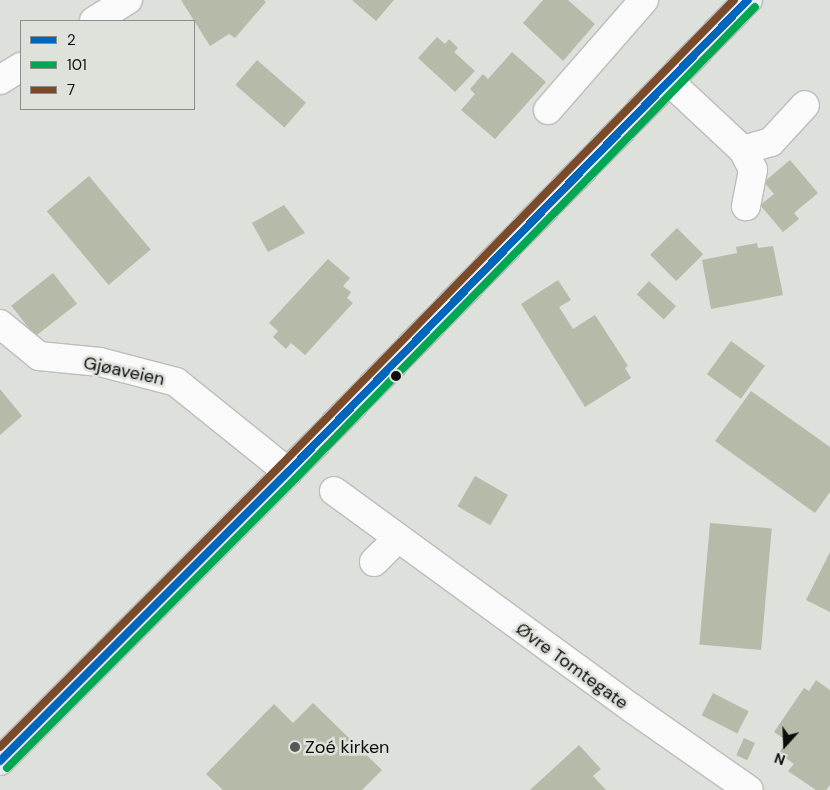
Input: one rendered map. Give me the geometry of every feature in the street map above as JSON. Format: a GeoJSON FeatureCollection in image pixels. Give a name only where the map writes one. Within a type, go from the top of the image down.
{"type":"FeatureCollection","features":[{"type":"Feature","properties":{"kind":"highway"},"geometry":{"type":"LineString","coordinates":[[0,761],[288,472],[748,0]]}},
{"type":"Feature","properties":{"kind":"street"},"geometry":{"type":"LineString","coordinates":[[96,20],[128,0]]}},
{"type":"Feature","properties":{"kind":"street"},"geometry":{"type":"LineString","coordinates":[[548,110],[644,0]]}},
{"type":"Feature","properties":{"kind":"street"},"geometry":{"type":"LineString","coordinates":[[0,80],[20,68]]}},
{"type":"Feature","properties":{"kind":"street"},"geometry":{"type":"LineString","coordinates":[[670,82],[743,150],[753,170],[746,206]]}},
{"type":"Feature","properties":{"kind":"street"},"geometry":{"type":"LineString","coordinates":[[743,150],[771,142],[805,105]]}},
{"type":"Feature","properties":{"kind":"street","name":"Gjøaveien"},"geometry":{"type":"LineString","coordinates":[[0,324],[39,356],[100,362],[176,382],[288,472]]}},
{"type":"Feature","properties":{"kind":"street","name":"Øvre Tomtegate"},"geometry":{"type":"LineString","coordinates":[[334,490],[397,539],[749,790]]}},
{"type":"Feature","properties":{"kind":"street"},"geometry":{"type":"LineString","coordinates":[[374,562],[397,539]]}},
{"type":"Feature","properties":{"kind":"building"},"geometry":{"type":"Polygon","coordinates":[[[181,0],[264,0],[266,2],[235,38],[229,34],[210,46],[181,0]]]}},
{"type":"Feature","properties":{"kind":"building"},"geometry":{"type":"Polygon","coordinates":[[[352,0],[394,0],[376,21],[352,0]]]}},
{"type":"Feature","properties":{"kind":"building"},"geometry":{"type":"Polygon","coordinates":[[[543,0],[568,0],[595,24],[563,61],[523,23],[543,0]]]}},
{"type":"Feature","properties":{"kind":"building"},"geometry":{"type":"Polygon","coordinates":[[[437,37],[445,44],[449,39],[458,48],[454,52],[475,71],[455,92],[418,58],[437,37]]]}},
{"type":"Feature","properties":{"kind":"building"},"geometry":{"type":"Polygon","coordinates":[[[512,52],[546,82],[495,139],[461,110],[475,94],[470,89],[483,74],[488,79],[512,52]]]}},
{"type":"Feature","properties":{"kind":"building"},"geometry":{"type":"Polygon","coordinates":[[[257,60],[306,103],[284,128],[235,85],[257,60]]]}},
{"type":"Feature","properties":{"kind":"building"},"geometry":{"type":"Polygon","coordinates":[[[790,160],[818,193],[794,213],[799,219],[783,232],[760,205],[774,194],[764,182],[790,160]]]}},
{"type":"Feature","properties":{"kind":"building"},"geometry":{"type":"Polygon","coordinates":[[[89,176],[151,250],[109,285],[47,211],[89,176]]]}},
{"type":"Feature","properties":{"kind":"building"},"geometry":{"type":"Polygon","coordinates":[[[284,205],[305,233],[268,252],[252,223],[284,205]]]}},
{"type":"Feature","properties":{"kind":"building"},"geometry":{"type":"Polygon","coordinates":[[[677,228],[703,254],[676,281],[650,255],[677,228]]]}},
{"type":"Feature","properties":{"kind":"building"},"geometry":{"type":"Polygon","coordinates":[[[757,243],[758,248],[773,246],[783,295],[711,309],[702,260],[737,253],[736,247],[757,243]]]}},
{"type":"Feature","properties":{"kind":"building"},"geometry":{"type":"Polygon","coordinates":[[[328,259],[350,278],[343,286],[351,292],[347,298],[353,303],[305,355],[291,343],[286,349],[273,337],[278,331],[269,323],[328,259]]]}},
{"type":"Feature","properties":{"kind":"building"},"geometry":{"type":"Polygon","coordinates":[[[53,273],[77,304],[35,336],[11,306],[53,273]]]}},
{"type":"Feature","properties":{"kind":"building"},"geometry":{"type":"Polygon","coordinates":[[[558,280],[571,300],[559,307],[573,329],[595,315],[628,366],[625,368],[631,378],[585,407],[521,304],[558,280]]]}},
{"type":"Feature","properties":{"kind":"building"},"geometry":{"type":"Polygon","coordinates":[[[649,281],[676,306],[664,319],[637,294],[649,281]]]}},
{"type":"Feature","properties":{"kind":"building"},"geometry":{"type":"Polygon","coordinates":[[[731,341],[765,366],[741,399],[707,374],[731,341]]]}},
{"type":"Feature","properties":{"kind":"building"},"geometry":{"type":"Polygon","coordinates":[[[0,389],[22,416],[0,435],[0,389]]]}},
{"type":"Feature","properties":{"kind":"building"},"geometry":{"type":"Polygon","coordinates":[[[751,391],[830,447],[830,492],[815,513],[715,441],[751,391]]]}},
{"type":"Feature","properties":{"kind":"building"},"geometry":{"type":"Polygon","coordinates":[[[475,476],[508,495],[490,525],[458,506],[475,476]]]}},
{"type":"Feature","properties":{"kind":"building"},"geometry":{"type":"Polygon","coordinates":[[[710,523],[772,528],[761,650],[699,645],[710,523]]]}},
{"type":"Feature","properties":{"kind":"building"},"geometry":{"type":"Polygon","coordinates":[[[830,552],[830,612],[806,600],[830,552]]]}},
{"type":"Feature","properties":{"kind":"building"},"geometry":{"type":"Polygon","coordinates":[[[816,680],[830,690],[830,785],[826,790],[816,790],[788,771],[794,764],[779,753],[787,741],[774,732],[804,688],[809,691],[816,680]]]}},
{"type":"Feature","properties":{"kind":"building"},"geometry":{"type":"Polygon","coordinates":[[[713,693],[749,711],[737,733],[702,715],[713,693]]]}},
{"type":"Feature","properties":{"kind":"building","name":"Zoé kirken"},"geometry":{"type":"Polygon","coordinates":[[[313,703],[382,770],[362,790],[223,790],[206,774],[274,704],[293,723],[313,703]]]}},
{"type":"Feature","properties":{"kind":"building"},"geometry":{"type":"Polygon","coordinates":[[[744,738],[755,743],[747,760],[736,755],[744,738]]]}},
{"type":"Feature","properties":{"kind":"building"},"geometry":{"type":"Polygon","coordinates":[[[579,745],[601,769],[593,776],[606,790],[530,790],[579,745]]]}},
{"type":"Feature","properties":{"kind":"transit line","name":"7"},"geometry":{"type":"LineString","coordinates":[[0,747],[281,465],[734,0]]}},
{"type":"Feature","properties":{"kind":"transit line","name":"2"},"geometry":{"type":"LineString","coordinates":[[0,761],[288,472],[748,0]]}},
{"type":"Feature","properties":{"kind":"transit line","name":"101"},"geometry":{"type":"LineString","coordinates":[[7,768],[295,479],[755,7]]}},
{"type":"Feature","properties":{"kind":"place","name":"Zoé kirken"},"geometry":{"type":"Point","coordinates":[295,747]}}]}
